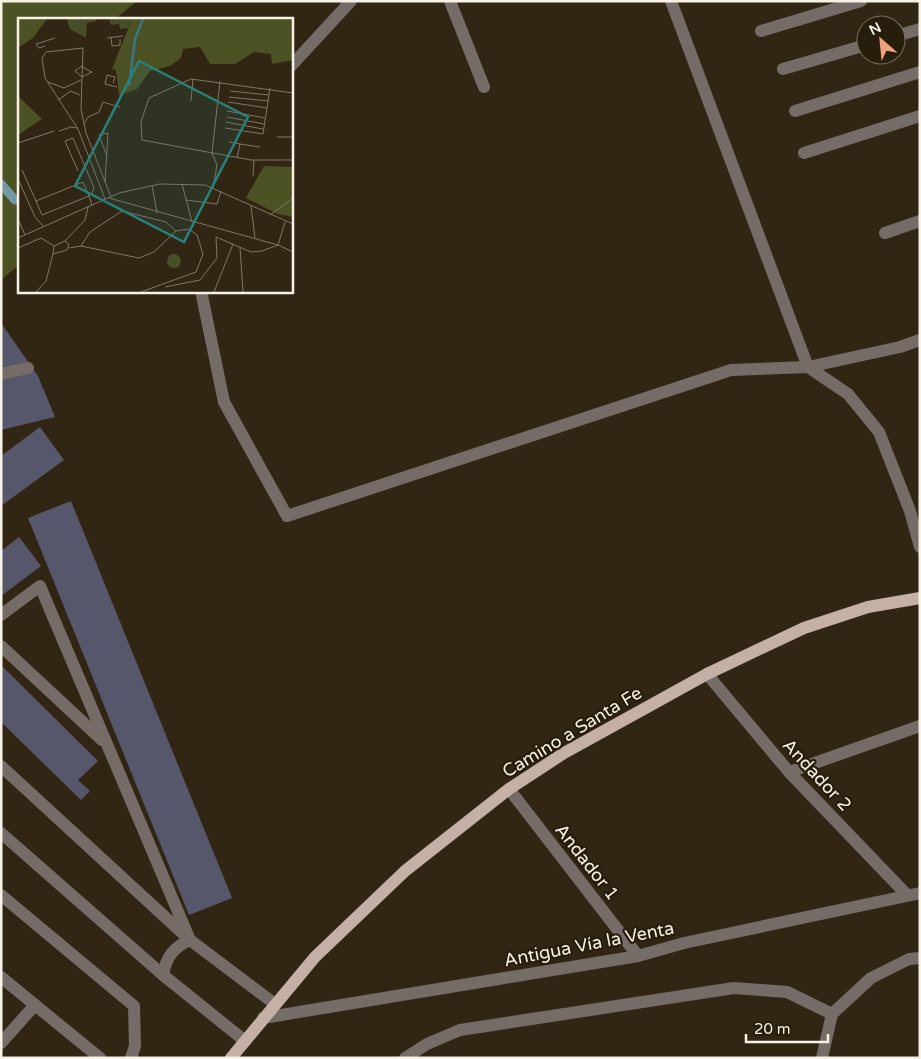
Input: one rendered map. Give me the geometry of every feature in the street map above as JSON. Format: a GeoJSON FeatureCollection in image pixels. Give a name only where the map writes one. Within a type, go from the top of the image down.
{"type":"FeatureCollection","features":[{"type":"Feature","properties":{"kind":"main road","name":"Camino a Santa Fe"},"geometry":{"type":"LineString","coordinates":[[231,1058],[315,957],[405,871],[509,789],[564,753],[707,674],[804,628],[868,607],[920,598]]}},
{"type":"Feature","properties":{"kind":"street"},"geometry":{"type":"LineString","coordinates":[[292,65],[351,1]]}},
{"type":"Feature","properties":{"kind":"street"},"geometry":{"type":"LineString","coordinates":[[450,1],[484,87]]}},
{"type":"Feature","properties":{"kind":"street"},"geometry":{"type":"LineString","coordinates":[[670,1],[808,367],[848,394],[880,432],[910,511],[920,547]]}},
{"type":"Feature","properties":{"kind":"street"},"geometry":{"type":"LineString","coordinates":[[761,31],[861,1]]}},
{"type":"Feature","properties":{"kind":"street"},"geometry":{"type":"LineString","coordinates":[[906,33],[920,29]]}},
{"type":"Feature","properties":{"kind":"street"},"geometry":{"type":"LineString","coordinates":[[783,69],[856,48]]}},
{"type":"Feature","properties":{"kind":"street"},"geometry":{"type":"LineString","coordinates":[[795,112],[920,72]]}},
{"type":"Feature","properties":{"kind":"street"},"geometry":{"type":"LineString","coordinates":[[804,153],[920,116]]}},
{"type":"Feature","properties":{"kind":"street"},"geometry":{"type":"LineString","coordinates":[[885,233],[920,222]]}},
{"type":"Feature","properties":{"kind":"street"},"geometry":{"type":"LineString","coordinates":[[201,292],[224,402],[287,516],[731,370],[808,367],[900,348],[920,340]]}},
{"type":"Feature","properties":{"kind":"street"},"geometry":{"type":"LineString","coordinates":[[1,374],[28,368]]}},
{"type":"Feature","properties":{"kind":"street"},"geometry":{"type":"LineString","coordinates":[[1,615],[40,586],[190,940]]}},
{"type":"Feature","properties":{"kind":"street"},"geometry":{"type":"LineString","coordinates":[[1,646],[106,744]]}},
{"type":"Feature","properties":{"kind":"street","name":"Andador 2"},"geometry":{"type":"LineString","coordinates":[[707,674],[789,772],[907,895]]}},
{"type":"Feature","properties":{"kind":"street"},"geometry":{"type":"LineString","coordinates":[[789,772],[920,726]]}},
{"type":"Feature","properties":{"kind":"street"},"geometry":{"type":"LineString","coordinates":[[1,766],[190,940],[275,1004]]}},
{"type":"Feature","properties":{"kind":"street","name":"Andador 1"},"geometry":{"type":"LineString","coordinates":[[509,789],[638,956]]}},
{"type":"Feature","properties":{"kind":"street"},"geometry":{"type":"LineString","coordinates":[[1,832],[162,975],[245,1041]]}},
{"type":"Feature","properties":{"kind":"street","name":"Antigua Vía la Venta"},"geometry":{"type":"LineString","coordinates":[[263,1018],[638,956],[684,943],[920,893]]}},
{"type":"Feature","properties":{"kind":"street"},"geometry":{"type":"LineString","coordinates":[[3,901],[134,1006],[135,1046],[131,1058]]}},
{"type":"Feature","properties":{"kind":"street"},"geometry":{"type":"LineString","coordinates":[[162,975],[171,953],[179,945],[190,940]]}},
{"type":"Feature","properties":{"kind":"street"},"geometry":{"type":"LineString","coordinates":[[822,1058],[832,1014],[871,978],[909,959],[920,958]]}},
{"type":"Feature","properties":{"kind":"street"},"geometry":{"type":"LineString","coordinates":[[1,977],[100,1058]]}},
{"type":"Feature","properties":{"kind":"street"},"geometry":{"type":"LineString","coordinates":[[405,1058],[427,1044],[460,1030],[734,988],[787,992],[832,1014]]}},
{"type":"Feature","properties":{"kind":"street"},"geometry":{"type":"LineString","coordinates":[[1,1043],[35,1005]]}},
{"type":"Feature","properties":{"kind":"green space"},"geometry":{"type":"Polygon","coordinates":[[[1,1],[137,1],[116,18],[18,18],[18,266],[1,280],[1,1]]]}},
{"type":"Feature","properties":{"kind":"building"},"geometry":{"type":"Polygon","coordinates":[[[1,323],[38,376],[55,417],[1,430],[1,323]]]}},
{"type":"Feature","properties":{"kind":"building"},"geometry":{"type":"Polygon","coordinates":[[[40,427],[64,460],[1,506],[1,456],[40,427]]]}},
{"type":"Feature","properties":{"kind":"building"},"geometry":{"type":"Polygon","coordinates":[[[71,501],[232,898],[189,915],[28,518],[71,501]]]}},
{"type":"Feature","properties":{"kind":"building"},"geometry":{"type":"Polygon","coordinates":[[[19,537],[41,566],[1,596],[1,551],[19,537]]]}},
{"type":"Feature","properties":{"kind":"building"},"geometry":{"type":"Polygon","coordinates":[[[1,665],[98,761],[78,780],[90,791],[81,800],[1,722],[1,665]]]}},
{"type":"Feature","properties":{"kind":"waterway"},"geometry":{"type":"LineString","coordinates":[[1,184],[15,200]]}}]}
